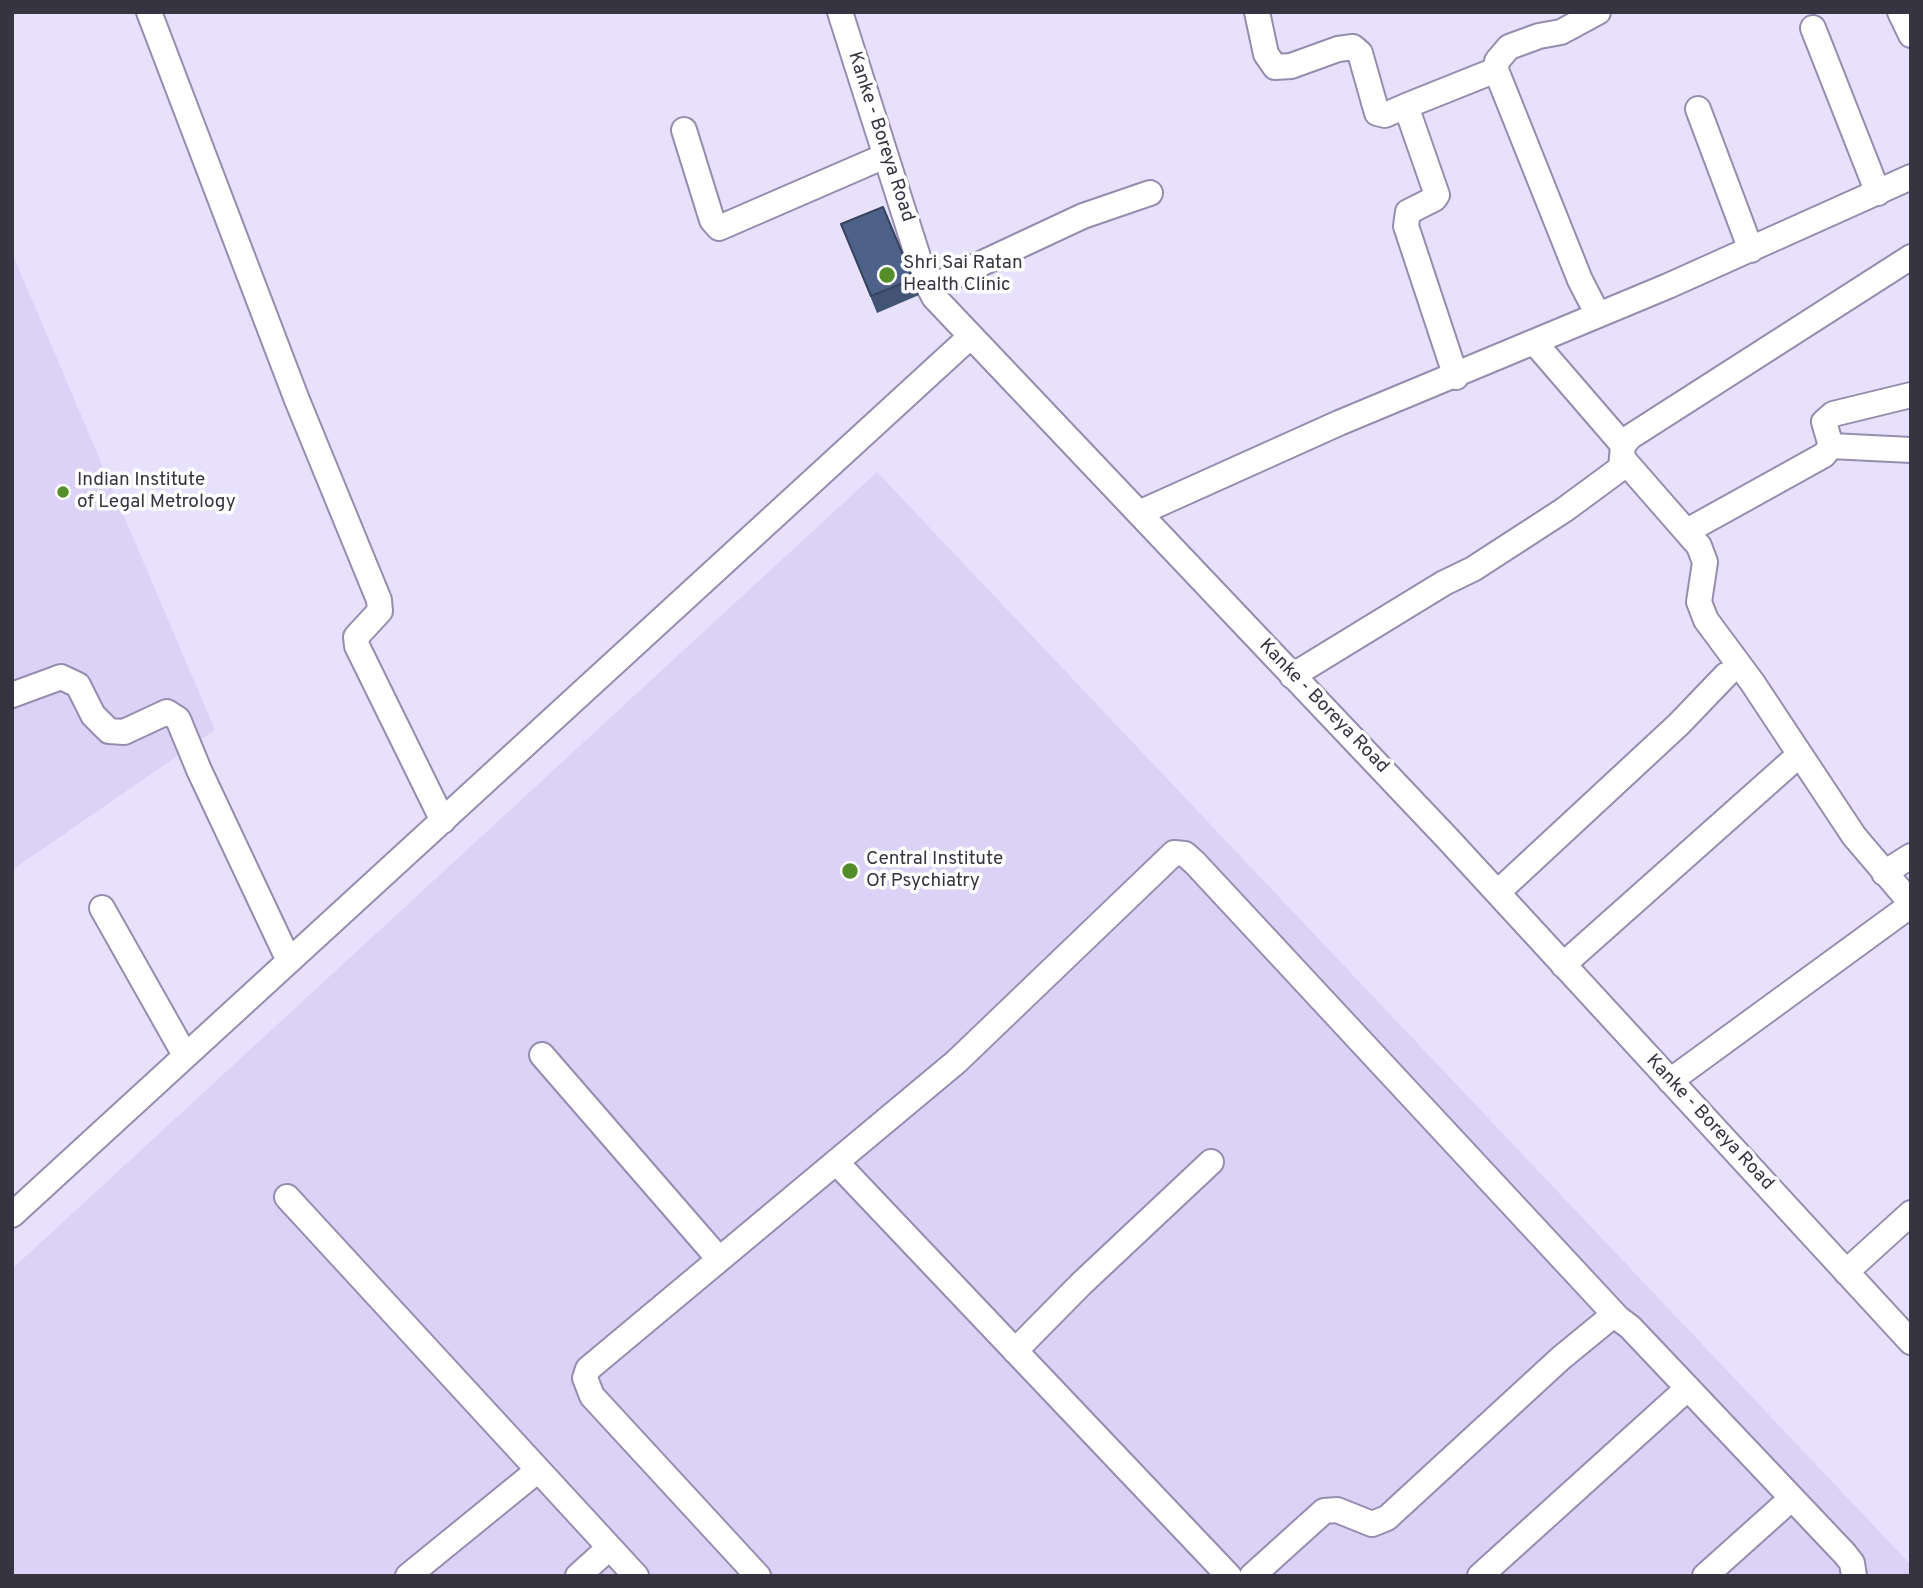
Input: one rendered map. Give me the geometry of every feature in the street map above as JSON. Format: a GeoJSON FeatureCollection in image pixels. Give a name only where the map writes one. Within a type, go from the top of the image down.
{"type":"FeatureCollection","features":[{"type":"Feature","properties":{"kind":"street"},"geometry":{"type":"LineString","coordinates":[[149,12],[297,400],[379,600],[380,611],[355,637],[357,646],[443,821]]}},
{"type":"Feature","properties":{"kind":"street","name":"Kanke - Boreya Road"},"geometry":{"type":"LineString","coordinates":[[840,12],[929,288],[971,336],[1497,892],[1911,1342]]}},
{"type":"Feature","properties":{"kind":"street"},"geometry":{"type":"LineString","coordinates":[[1257,12],[1266,54],[1275,67],[1291,66],[1338,49],[1353,47],[1360,53],[1377,113],[1385,115],[1496,70]]}},
{"type":"Feature","properties":{"kind":"street"},"geometry":{"type":"LineString","coordinates":[[1598,12],[1561,32],[1539,36],[1509,47],[1497,61],[1496,70],[1580,280],[1598,315]]}},
{"type":"Feature","properties":{"kind":"street"},"geometry":{"type":"LineString","coordinates":[[1900,12],[1911,35]]}},
{"type":"Feature","properties":{"kind":"street"},"geometry":{"type":"LineString","coordinates":[[1813,28],[1878,193]]}},
{"type":"Feature","properties":{"kind":"street"},"geometry":{"type":"LineString","coordinates":[[1406,106],[1437,194],[1434,199],[1408,212],[1406,226],[1456,377]]}},
{"type":"Feature","properties":{"kind":"street"},"geometry":{"type":"LineString","coordinates":[[1698,109],[1751,250]]}},
{"type":"Feature","properties":{"kind":"street"},"geometry":{"type":"LineString","coordinates":[[684,130],[712,220],[719,228],[885,156]]}},
{"type":"Feature","properties":{"kind":"street"},"geometry":{"type":"LineString","coordinates":[[1139,513],[1339,423],[1456,377],[1751,250],[1911,177]]}},
{"type":"Feature","properties":{"kind":"street"},"geometry":{"type":"LineString","coordinates":[[929,288],[1083,216],[1150,193]]}},
{"type":"Feature","properties":{"kind":"street"},"geometry":{"type":"LineString","coordinates":[[1293,676],[1504,549],[1616,472],[1630,437],[1911,257]]}},
{"type":"Feature","properties":{"kind":"street"},"geometry":{"type":"LineString","coordinates":[[12,1215],[443,821],[746,539],[971,336]]}},
{"type":"Feature","properties":{"kind":"street"},"geometry":{"type":"LineString","coordinates":[[1535,343],[1699,546],[1705,562],[1700,611],[1854,836],[1911,904],[1670,1081]]}},
{"type":"Feature","properties":{"kind":"street"},"geometry":{"type":"LineString","coordinates":[[1831,446],[1824,426],[1827,418],[1911,395]]}},
{"type":"Feature","properties":{"kind":"street"},"geometry":{"type":"LineString","coordinates":[[1687,531],[1811,464],[1831,446],[1911,450]]}},
{"type":"Feature","properties":{"kind":"street"},"geometry":{"type":"LineString","coordinates":[[1497,892],[1679,724],[1726,675]]}},
{"type":"Feature","properties":{"kind":"street"},"geometry":{"type":"LineString","coordinates":[[12,695],[61,677],[78,685],[93,715],[109,731],[124,732],[167,712],[178,719],[199,770],[289,961]]}},
{"type":"Feature","properties":{"kind":"street"},"geometry":{"type":"LineString","coordinates":[[1563,965],[1799,755]]}},
{"type":"Feature","properties":{"kind":"street"},"geometry":{"type":"LineString","coordinates":[[758,1576],[592,1396],[585,1378],[595,1360],[956,1062],[1168,858],[1180,852],[1195,863],[1618,1318],[1630,1327],[1845,1554],[1852,1563],[1854,1576]]}},
{"type":"Feature","properties":{"kind":"street"},"geometry":{"type":"LineString","coordinates":[[1884,873],[1911,856]]}},
{"type":"Feature","properties":{"kind":"street"},"geometry":{"type":"LineString","coordinates":[[103,908],[185,1055]]}},
{"type":"Feature","properties":{"kind":"street"},"geometry":{"type":"LineString","coordinates":[[542,1055],[719,1259]]}},
{"type":"Feature","properties":{"kind":"street"},"geometry":{"type":"LineString","coordinates":[[836,1162],[1229,1576]]}},
{"type":"Feature","properties":{"kind":"street"},"geometry":{"type":"LineString","coordinates":[[1015,1351],[1081,1283],[1211,1162]]}},
{"type":"Feature","properties":{"kind":"street"},"geometry":{"type":"LineString","coordinates":[[287,1197],[636,1576]]}},
{"type":"Feature","properties":{"kind":"street"},"geometry":{"type":"LineString","coordinates":[[1846,1272],[1911,1213]]}},
{"type":"Feature","properties":{"kind":"street"},"geometry":{"type":"LineString","coordinates":[[1252,1576],[1324,1511],[1337,1510],[1372,1524],[1387,1518],[1594,1328],[1611,1317],[1618,1318]]}},
{"type":"Feature","properties":{"kind":"street"},"geometry":{"type":"LineString","coordinates":[[1480,1576],[1688,1388]]}},
{"type":"Feature","properties":{"kind":"street"},"geometry":{"type":"LineString","coordinates":[[408,1576],[537,1471]]}},
{"type":"Feature","properties":{"kind":"street"},"geometry":{"type":"LineString","coordinates":[[1705,1576],[1792,1498]]}},
{"type":"Feature","properties":{"kind":"street"},"geometry":{"type":"LineString","coordinates":[[578,1576],[609,1548]]}},
{"type":"Feature","properties":{"kind":"shaded area","name":"Indian Institute of Legal Metrology"},"geometry":{"type":"Polygon","coordinates":[[[12,253],[215,730],[12,870],[12,253]]]}},
{"type":"Feature","properties":{"kind":"shaded area","name":"Central Institute Of Psychiatry"},"geometry":{"type":"Polygon","coordinates":[[[877,472],[1911,1565],[1911,1576],[12,1576],[12,1269],[877,472]]]}},
{"type":"Feature","properties":{"kind":"building"},"geometry":{"type":"Polygon","coordinates":[[[883,207],[913,279],[871,296],[841,224],[883,207]]]}},
{"type":"Feature","properties":{"kind":"place","name":"Shri Sai Ratan Health Clinic"},"geometry":{"type":"Point","coordinates":[887,275]}},
{"type":"Feature","properties":{"kind":"place","name":"Indian Institute of Legal Metrology"},"geometry":{"type":"Point","coordinates":[63,492]}},
{"type":"Feature","properties":{"kind":"place","name":"Central Institute Of Psychiatry"},"geometry":{"type":"Point","coordinates":[850,871]}}]}
